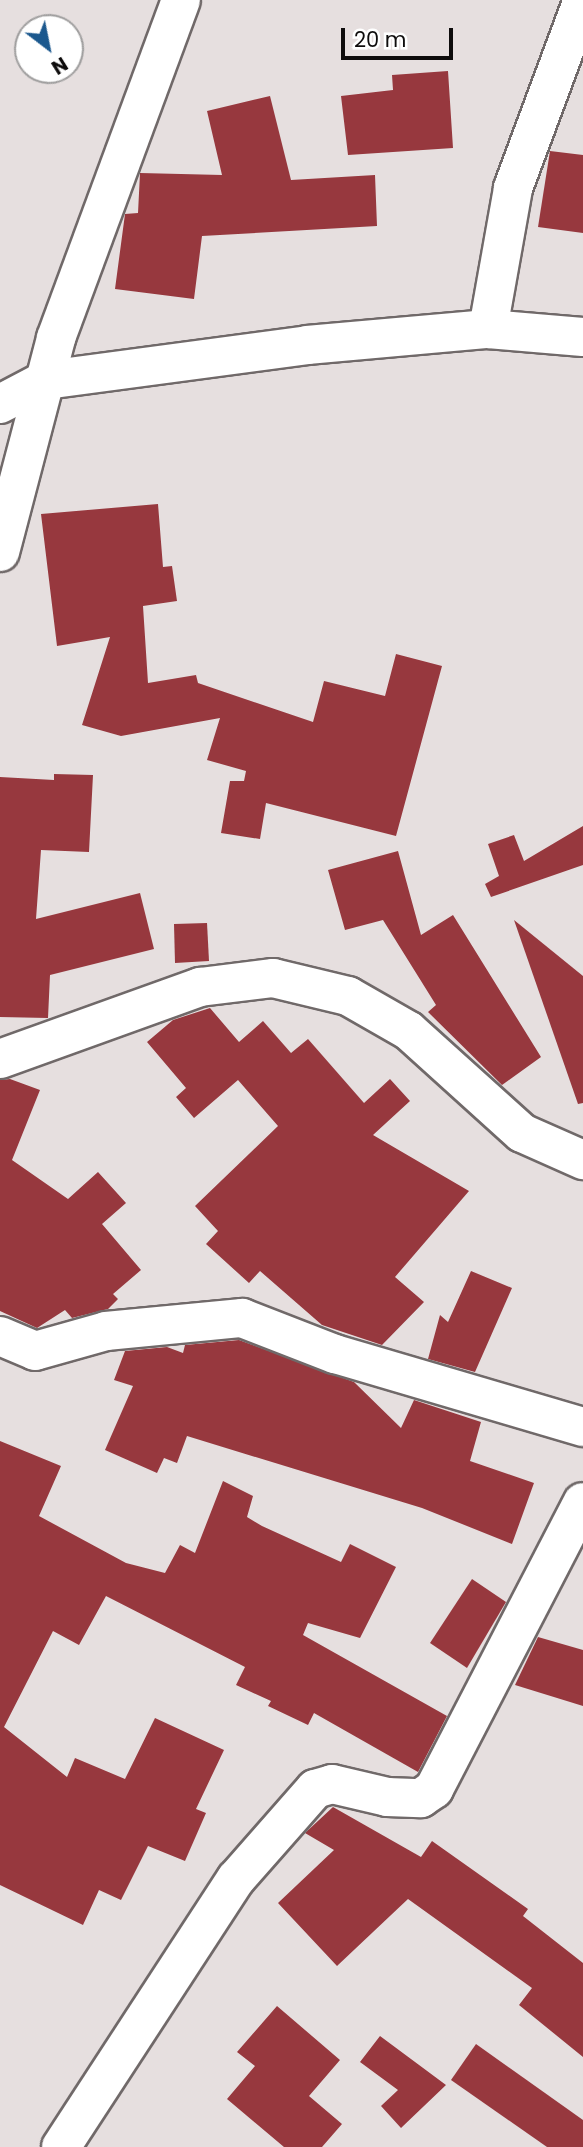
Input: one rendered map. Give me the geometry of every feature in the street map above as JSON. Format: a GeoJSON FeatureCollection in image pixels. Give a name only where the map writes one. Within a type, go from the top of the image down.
{"type":"FeatureCollection","features":[{"type":"Feature","properties":{"kind":"street"},"geometry":{"type":"LineString","coordinates":[[0,552],[56,338],[181,0]]}},
{"type":"Feature","properties":{"kind":"street"},"geometry":{"type":"LineString","coordinates":[[488,329],[513,188],[583,0]]}},
{"type":"Feature","properties":{"kind":"street"},"geometry":{"type":"LineString","coordinates":[[0,404],[46,380],[307,345],[488,329],[583,337]]}},
{"type":"Feature","properties":{"kind":"street"},"geometry":{"type":"LineString","coordinates":[[0,1059],[200,987],[273,978],[348,996],[409,1031],[522,1133],[583,1160]]}},
{"type":"Feature","properties":{"kind":"street"},"geometry":{"type":"LineString","coordinates":[[0,1336],[35,1351],[106,1331],[242,1318],[335,1354],[583,1426]]}},
{"type":"Feature","properties":{"kind":"street"},"geometry":{"type":"LineString","coordinates":[[61,2147],[236,1879],[315,1789],[332,1784],[387,1797],[421,1798],[434,1788],[583,1502]]}},
{"type":"Feature","properties":{"kind":"building"},"geometry":{"type":"Polygon","coordinates":[[[448,71],[453,148],[348,155],[341,96],[393,90],[392,75],[448,71]]]}},
{"type":"Feature","properties":{"kind":"building"},"geometry":{"type":"Polygon","coordinates":[[[270,96],[291,180],[375,175],[377,226],[202,236],[194,299],[115,289],[125,214],[138,213],[140,173],[222,175],[207,111],[270,96]]]}},
{"type":"Feature","properties":{"kind":"building"},"geometry":{"type":"Polygon","coordinates":[[[550,151],[583,155],[583,233],[538,227],[550,151]]]}},
{"type":"Feature","properties":{"kind":"building"},"geometry":{"type":"Polygon","coordinates":[[[158,504],[163,567],[172,566],[177,601],[143,606],[148,683],[196,675],[198,683],[313,722],[324,681],[385,696],[396,654],[442,666],[396,836],[266,803],[260,839],[221,833],[230,781],[244,781],[246,771],[207,760],[220,718],[121,736],[82,725],[110,637],[57,646],[41,514],[158,504]]]}},
{"type":"Feature","properties":{"kind":"building"},"geometry":{"type":"Polygon","coordinates":[[[54,774],[93,775],[89,852],[41,850],[36,919],[140,893],[154,949],[50,975],[48,1018],[0,1017],[0,777],[54,780],[54,774]]]}},
{"type":"Feature","properties":{"kind":"building"},"geometry":{"type":"Polygon","coordinates":[[[583,826],[583,865],[491,897],[485,884],[499,876],[488,844],[514,835],[524,861],[583,826]]]}},
{"type":"Feature","properties":{"kind":"building"},"geometry":{"type":"Polygon","coordinates":[[[398,851],[421,935],[453,915],[541,1057],[502,1085],[428,1012],[436,1005],[383,920],[345,930],[328,870],[398,851]]]}},
{"type":"Feature","properties":{"kind":"building"},"geometry":{"type":"Polygon","coordinates":[[[514,920],[583,976],[583,1103],[578,1104],[514,920]]]}},
{"type":"Feature","properties":{"kind":"building"},"geometry":{"type":"Polygon","coordinates":[[[207,923],[209,961],[175,963],[174,924],[207,923]]]}},
{"type":"Feature","properties":{"kind":"building"},"geometry":{"type":"Polygon","coordinates":[[[210,1008],[239,1042],[263,1021],[291,1053],[308,1039],[364,1103],[390,1079],[410,1101],[373,1135],[469,1191],[395,1277],[424,1302],[382,1345],[322,1325],[260,1271],[249,1283],[206,1244],[218,1231],[195,1206],[278,1126],[238,1080],[194,1118],[176,1097],[186,1088],[147,1042],[173,1020],[210,1008]]]}},
{"type":"Feature","properties":{"kind":"building"},"geometry":{"type":"Polygon","coordinates":[[[10,1079],[40,1090],[12,1160],[68,1199],[98,1172],[126,1203],[102,1224],[141,1270],[113,1294],[118,1299],[108,1309],[72,1318],[65,1310],[37,1328],[0,1311],[0,1080],[10,1079]]]}},
{"type":"Feature","properties":{"kind":"building"},"geometry":{"type":"Polygon","coordinates":[[[471,1271],[512,1288],[475,1372],[428,1359],[440,1315],[448,1322],[471,1271]]]}},
{"type":"Feature","properties":{"kind":"building"},"geometry":{"type":"Polygon","coordinates":[[[239,1340],[354,1382],[401,1428],[414,1400],[481,1422],[470,1461],[534,1483],[512,1544],[422,1508],[187,1436],[177,1463],[164,1458],[157,1473],[105,1450],[133,1386],[114,1380],[125,1351],[167,1347],[183,1353],[185,1345],[239,1340]]]}},
{"type":"Feature","properties":{"kind":"building"},"geometry":{"type":"Polygon","coordinates":[[[0,1441],[61,1466],[39,1516],[126,1563],[165,1573],[180,1545],[195,1553],[223,1481],[253,1496],[247,1517],[262,1526],[341,1562],[350,1544],[396,1567],[360,1638],[308,1623],[303,1635],[447,1716],[418,1772],[314,1713],[308,1725],[268,1706],[271,1701],[236,1685],[245,1667],[106,1596],[79,1645],[53,1631],[4,1727],[67,1777],[75,1758],[125,1779],[155,1718],[224,1750],[196,1809],[206,1813],[185,1861],[148,1846],[121,1900],[99,1890],[83,1925],[0,1885],[0,1441]]]}},
{"type":"Feature","properties":{"kind":"building"},"geometry":{"type":"Polygon","coordinates":[[[472,1579],[506,1602],[467,1668],[430,1643],[472,1579]]]}},
{"type":"Feature","properties":{"kind":"building"},"geometry":{"type":"Polygon","coordinates":[[[538,1637],[583,1650],[583,1706],[515,1685],[538,1637]]]}},
{"type":"Feature","properties":{"kind":"building"},"geometry":{"type":"Polygon","coordinates":[[[333,1807],[421,1857],[432,1841],[528,1909],[523,1916],[583,1963],[583,2057],[519,2005],[532,1988],[408,1899],[337,1966],[278,1903],[334,1850],[305,1833],[333,1807]]]}},
{"type":"Feature","properties":{"kind":"building"},"geometry":{"type":"Polygon","coordinates":[[[277,2006],[340,2060],[309,2096],[342,2124],[322,2147],[284,2147],[227,2099],[255,2066],[237,2052],[277,2006]]]}},
{"type":"Feature","properties":{"kind":"building"},"geometry":{"type":"Polygon","coordinates":[[[380,2036],[446,2085],[401,2128],[381,2106],[398,2090],[360,2062],[380,2036]]]}},
{"type":"Feature","properties":{"kind":"building"},"geometry":{"type":"Polygon","coordinates":[[[476,2044],[583,2120],[583,2147],[547,2147],[451,2080],[476,2044]]]}}]}
